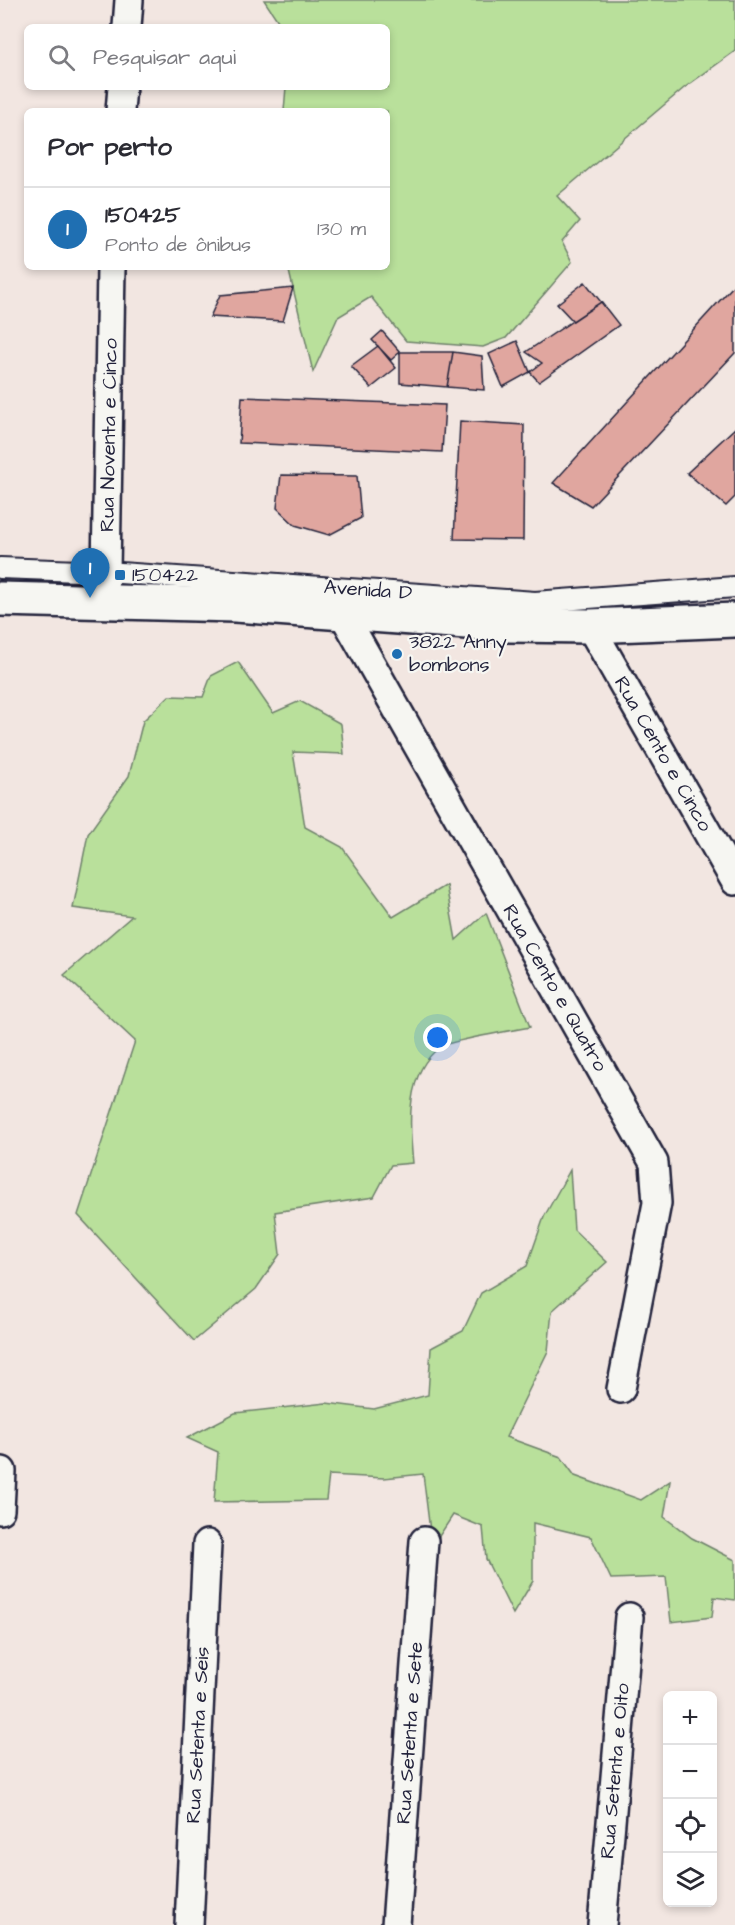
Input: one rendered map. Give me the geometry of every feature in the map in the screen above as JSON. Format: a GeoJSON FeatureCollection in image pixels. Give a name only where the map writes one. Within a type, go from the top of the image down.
{"type":"FeatureCollection","features":[{"type":"Feature","properties":{"kind":"street"},"geometry":{"type":"LineString","coordinates":[[127,24],[129,0]]}},
{"type":"Feature","properties":{"kind":"street"},"geometry":{"type":"LineString","coordinates":[[120,108],[122,90]]}},
{"type":"Feature","properties":{"kind":"street","name":"Rua Noventa e Cinco"},"geometry":{"type":"LineString","coordinates":[[104,587],[111,270]]}},
{"type":"Feature","properties":{"kind":"street","name":"Avenida D"},"geometry":{"type":"LineString","coordinates":[[0,568],[104,587],[235,606],[343,614],[507,625],[591,626],[735,620]]}},
{"type":"Feature","properties":{"kind":"street","name":"Avenida D"},"geometry":{"type":"LineString","coordinates":[[0,599],[104,587],[535,602],[735,587]]}},
{"type":"Feature","properties":{"kind":"street","name":"Rua Cento e Quatro"},"geometry":{"type":"LineString","coordinates":[[343,614],[654,1163],[657,1203],[621,1389]]}},
{"type":"Feature","properties":{"kind":"street","name":"Rua Cento e Cinco"},"geometry":{"type":"LineString","coordinates":[[591,626],[735,881]]}},
{"type":"Feature","properties":{"kind":"street"},"geometry":{"type":"LineString","coordinates":[[0,1510],[2,1471]]}},
{"type":"Feature","properties":{"kind":"street","name":"Rua Setenta e Sete"},"geometry":{"type":"LineString","coordinates":[[396,1925],[424,1541]]}},
{"type":"Feature","properties":{"kind":"street","name":"Rua Setenta e Seis"},"geometry":{"type":"LineString","coordinates":[[189,1925],[207,1544]]}},
{"type":"Feature","properties":{"kind":"street","name":"Rua Setenta e Oito"},"geometry":{"type":"LineString","coordinates":[[602,1925],[629,1617]]}},
{"type":"Feature","properties":{"kind":"green space"},"geometry":{"type":"Polygon","coordinates":[[[264,0],[735,0],[735,51],[684,88],[557,196],[580,221],[562,242],[572,262],[506,338],[483,347],[406,341],[371,297],[338,317],[313,372],[289,270],[390,270],[390,108],[284,108],[286,90],[390,90],[390,24],[280,24],[264,0]]]}},
{"type":"Feature","properties":{"kind":"green space"},"geometry":{"type":"Polygon","coordinates":[[[238,662],[273,713],[300,701],[341,724],[344,754],[293,752],[305,827],[342,847],[393,917],[446,885],[456,940],[486,913],[530,1027],[440,1047],[420,1071],[415,1085],[411,1116],[413,1163],[391,1165],[374,1197],[275,1212],[280,1254],[256,1289],[194,1341],[78,1215],[135,1041],[64,975],[132,916],[73,908],[88,834],[129,776],[143,721],[169,696],[203,697],[211,676],[238,662]]]}},
{"type":"Feature","properties":{"kind":"green space"},"geometry":{"type":"Polygon","coordinates":[[[570,1170],[574,1230],[607,1262],[552,1311],[548,1351],[506,1437],[561,1457],[575,1476],[641,1500],[670,1481],[664,1517],[692,1538],[735,1560],[735,1600],[714,1597],[712,1617],[671,1622],[666,1577],[611,1579],[591,1537],[533,1523],[533,1581],[513,1614],[486,1559],[483,1527],[453,1515],[432,1547],[423,1474],[384,1478],[329,1475],[326,1500],[214,1502],[218,1452],[187,1438],[235,1413],[326,1403],[374,1409],[428,1395],[431,1348],[463,1331],[481,1293],[527,1266],[544,1217],[570,1170]]]}},
{"type":"Feature","properties":{"kind":"building"},"geometry":{"type":"Polygon","coordinates":[[[585,282],[601,302],[573,321],[557,304],[585,282]]]}},
{"type":"Feature","properties":{"kind":"building"},"geometry":{"type":"Polygon","coordinates":[[[735,284],[735,353],[591,506],[553,483],[735,284]]]}},
{"type":"Feature","properties":{"kind":"building"},"geometry":{"type":"Polygon","coordinates":[[[293,288],[283,321],[210,317],[220,295],[293,288]]]}},
{"type":"Feature","properties":{"kind":"building"},"geometry":{"type":"Polygon","coordinates":[[[601,302],[619,325],[539,382],[530,372],[542,363],[526,352],[601,302]]]}},
{"type":"Feature","properties":{"kind":"building"},"geometry":{"type":"Polygon","coordinates":[[[382,331],[400,352],[391,360],[372,340],[382,331]]]}},
{"type":"Feature","properties":{"kind":"building"},"geometry":{"type":"Polygon","coordinates":[[[517,341],[530,372],[503,387],[489,354],[517,341]]]}},
{"type":"Feature","properties":{"kind":"building"},"geometry":{"type":"Polygon","coordinates":[[[378,346],[396,368],[371,388],[351,366],[378,346]]]}},
{"type":"Feature","properties":{"kind":"building"},"geometry":{"type":"Polygon","coordinates":[[[400,352],[453,352],[447,387],[400,383],[400,352]]]}},
{"type":"Feature","properties":{"kind":"building"},"geometry":{"type":"Polygon","coordinates":[[[453,352],[482,356],[484,390],[447,387],[453,352]]]}},
{"type":"Feature","properties":{"kind":"building"},"geometry":{"type":"Polygon","coordinates":[[[242,397],[445,405],[442,452],[239,443],[242,397]]]}},
{"type":"Feature","properties":{"kind":"building"},"geometry":{"type":"Polygon","coordinates":[[[460,421],[524,425],[523,540],[454,539],[460,421]]]}},
{"type":"Feature","properties":{"kind":"building"},"geometry":{"type":"Polygon","coordinates":[[[735,428],[735,497],[726,506],[687,473],[735,428]]]}},
{"type":"Feature","properties":{"kind":"building"},"geometry":{"type":"Polygon","coordinates":[[[281,475],[357,476],[361,518],[329,535],[295,525],[277,508],[281,475]]]}},
{"type":"Feature","properties":{"kind":"place","name":"150422"},"geometry":{"type":"Point","coordinates":[120,575]}},
{"type":"Feature","properties":{"kind":"place","name":"150425"},"geometry":{"type":"Point","coordinates":[90,598]}},
{"type":"Feature","properties":{"kind":"place","name":"3822 Anny bombons"},"geometry":{"type":"Point","coordinates":[397,654]}}]}
